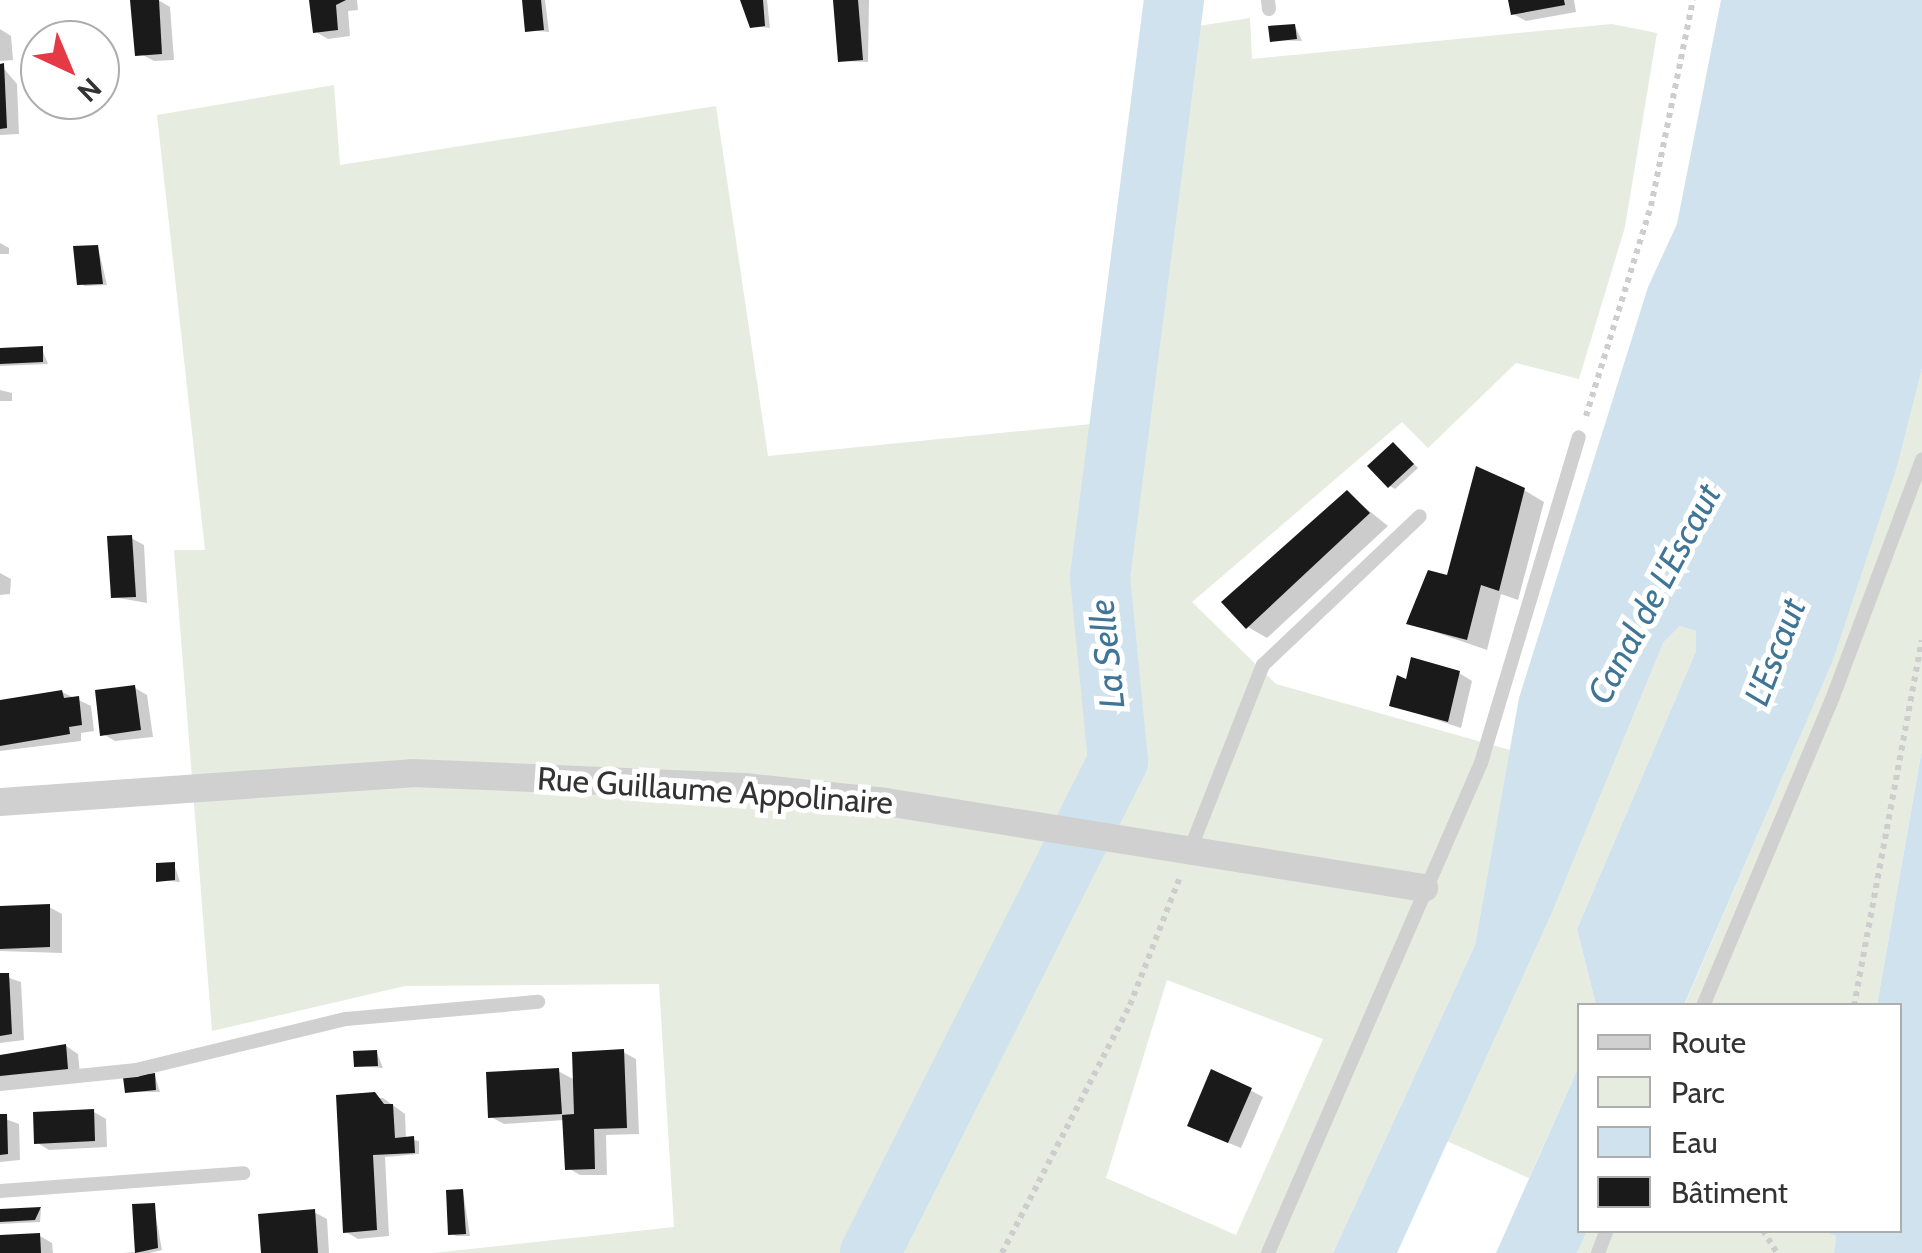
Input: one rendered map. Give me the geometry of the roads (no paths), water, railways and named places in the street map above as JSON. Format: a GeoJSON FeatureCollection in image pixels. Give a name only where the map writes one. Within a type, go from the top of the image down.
{"type":"FeatureCollection","features":[{"type":"Feature","properties":{"kind":"street","name":"Rue Guillaume Appolinaire"},"geometry":{"type":"LineString","coordinates":[[0,802],[412,773],[782,790],[1424,888]]}},
{"type":"Feature","properties":{"kind":"lane"},"geometry":{"type":"LineString","coordinates":[[1268,1253],[1481,763],[1580,436]]}},
{"type":"Feature","properties":{"kind":"lane"},"geometry":{"type":"LineString","coordinates":[[1703,1003],[1831,702],[1922,460]]}},
{"type":"Feature","properties":{"kind":"lane"},"geometry":{"type":"LineString","coordinates":[[1190,850],[1263,665],[1420,516]]}},
{"type":"Feature","properties":{"kind":"lane"},"geometry":{"type":"LineString","coordinates":[[0,1084],[136,1070],[346,1019],[538,1002]]}},
{"type":"Feature","properties":{"kind":"lane"},"geometry":{"type":"LineString","coordinates":[[0,1191],[242,1173]]}},
{"type":"Feature","properties":{"kind":"water"},"geometry":{"type":"Polygon","coordinates":[[[1721,0],[1922,0],[1922,368],[1897,466],[1833,660],[1685,1003],[1596,1003],[1577,929],[1696,651],[1696,631],[1680,626],[1663,643],[1552,912],[1397,1253],[1333,1253],[1475,945],[1519,698],[1648,287],[1677,224],[1721,0]]]}},
{"type":"Feature","properties":{"kind":"water"},"geometry":{"type":"Polygon","coordinates":[[[1922,749],[1922,1253],[1834,1253],[1836,1236],[1829,1233],[1902,1233],[1902,1003],[1877,1003],[1922,749]]]}},
{"type":"Feature","properties":{"kind":"water"},"geometry":{"type":"Polygon","coordinates":[[[1577,1071],[1577,1233],[1586,1233],[1577,1253],[1496,1253],[1577,1071]]]}},
{"type":"Feature","properties":{"kind":"waterway","name":"La Selle"},"geometry":{"type":"LineString","coordinates":[[870,1253],[1118,761],[1100,577],[1174,0]]}},
{"type":"Feature","properties":{"kind":"water label","name":"Canal de L'Escaut"},"geometry":{"type":"Point","coordinates":[1654,594]}},
{"type":"Feature","properties":{"kind":"water label","name":"L'Escaut"},"geometry":{"type":"Point","coordinates":[1775,652]}}]}
